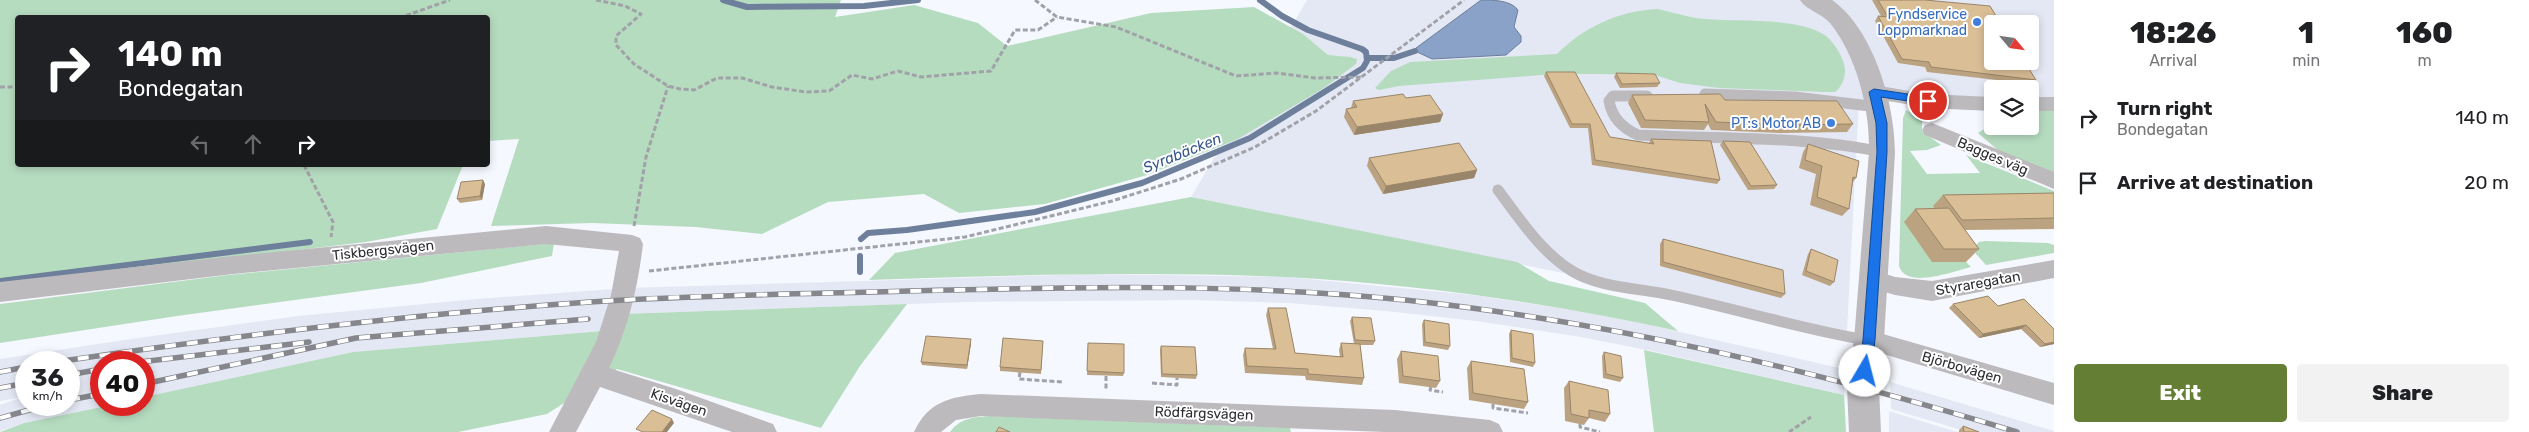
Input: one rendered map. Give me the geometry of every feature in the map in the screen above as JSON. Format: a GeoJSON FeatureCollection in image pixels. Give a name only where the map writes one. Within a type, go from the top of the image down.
{"type":"FeatureCollection","features":[{"type":"Feature","properties":{"kind":"street"},"geometry":{"type":"LineString","coordinates":[[1816,0],[1844,25],[1866,68],[1882,123],[1882,152],[1869,340],[1863,387],[1865,432]]}},
{"type":"Feature","properties":{"kind":"street"},"geometry":{"type":"LineString","coordinates":[[1876,99],[1984,104]]}},
{"type":"Feature","properties":{"kind":"street"},"geometry":{"type":"LineString","coordinates":[[2039,104],[2054,104]]}},
{"type":"Feature","properties":{"kind":"street","name":"Bagges väg"},"geometry":{"type":"LineString","coordinates":[[1932,130],[2054,182]]}},
{"type":"Feature","properties":{"kind":"street","name":"Tiskbergsvägen"},"geometry":{"type":"LineString","coordinates":[[0,292],[328,256],[546,235],[571,236],[632,244]]}},
{"type":"Feature","properties":{"kind":"street"},"geometry":{"type":"LineString","coordinates":[[562,432],[612,336],[629,273],[632,244]]}},
{"type":"Feature","properties":{"kind":"street","name":"Styraregatan"},"geometry":{"type":"LineString","coordinates":[[1873,279],[1895,286],[1932,292],[2054,269]]}},
{"type":"Feature","properties":{"kind":"street","name":"Björbovägen"},"geometry":{"type":"LineString","coordinates":[[1869,340],[2054,394]]}},
{"type":"Feature","properties":{"kind":"street","name":"Kisvägen"},"geometry":{"type":"LineString","coordinates":[[593,374],[676,400],[764,432]]}},
{"type":"Feature","properties":{"kind":"street","name":"Rödfärgsvägen"},"geometry":{"type":"LineString","coordinates":[[927,432],[935,419],[946,411],[959,407],[981,405],[1395,421],[1490,432]]}},
{"type":"Feature","properties":{"kind":"lane"},"geometry":{"type":"LineString","coordinates":[[1693,94],[1876,99]]}},
{"type":"Feature","properties":{"kind":"lane"},"geometry":{"type":"LineString","coordinates":[[1658,96],[1612,96],[1609,101],[1610,111],[1628,132],[1638,135],[1793,142],[1863,148],[1882,152]]}},
{"type":"Feature","properties":{"kind":"lane"},"geometry":{"type":"LineString","coordinates":[[1498,190],[1545,250],[1574,272],[1604,282],[1645,289],[1833,335],[1869,340]]}},
{"type":"Feature","properties":{"kind":"path"},"geometry":{"type":"LineString","coordinates":[[408,15],[450,0]]}},
{"type":"Feature","properties":{"kind":"path"},"geometry":{"type":"LineString","coordinates":[[596,0],[625,6],[641,14],[616,36],[616,45],[634,64],[668,86],[694,90],[717,78],[742,78],[772,87],[806,92],[829,91],[852,75],[872,79],[898,71],[921,77],[991,71],[1016,30],[1038,30],[1057,17]]}},
{"type":"Feature","properties":{"kind":"path"},"geometry":{"type":"LineString","coordinates":[[1035,0],[1057,17],[1116,27],[1236,76],[1277,73],[1315,78],[1363,77]]}},
{"type":"Feature","properties":{"kind":"path"},"geometry":{"type":"LineString","coordinates":[[629,273],[965,237],[1112,201],[1181,179],[1255,146],[1316,111],[1464,0]]}},
{"type":"Feature","properties":{"kind":"path"},"geometry":{"type":"LineString","coordinates":[[632,244],[646,157],[668,86]]}},
{"type":"Feature","properties":{"kind":"path"},"geometry":{"type":"LineString","coordinates":[[0,87],[15,87]]}},
{"type":"Feature","properties":{"kind":"path"},"geometry":{"type":"LineString","coordinates":[[305,167],[333,222],[328,256]]}},
{"type":"Feature","properties":{"kind":"path"},"geometry":{"type":"LineString","coordinates":[[1020,372],[1019,378],[1063,382]]}},
{"type":"Feature","properties":{"kind":"path"},"geometry":{"type":"LineString","coordinates":[[1152,383],[1177,385],[1177,378]]}},
{"type":"Feature","properties":{"kind":"path"},"geometry":{"type":"LineString","coordinates":[[1431,388],[1430,390],[1443,392]]}},
{"type":"Feature","properties":{"kind":"path"},"geometry":{"type":"LineString","coordinates":[[1493,404],[1494,408],[1528,413]]}},
{"type":"Feature","properties":{"kind":"path"},"geometry":{"type":"LineString","coordinates":[[1789,432],[1811,417]]}},
{"type":"Feature","properties":{"kind":"path"},"geometry":{"type":"LineString","coordinates":[[1580,424],[1580,428],[1600,432]]}},
{"type":"Feature","properties":{"kind":"shaded area"},"geometry":{"type":"Polygon","coordinates":[[[1307,0],[2054,0],[2054,102],[2039,102],[2039,80],[1984,80],[1984,102],[1859,102],[1847,331],[1191,197],[1307,0]]]}},
{"type":"Feature","properties":{"kind":"shaded area"},"geometry":{"type":"Polygon","coordinates":[[[1095,274],[1287,277],[1473,295],[1578,311],[1649,325],[1844,369],[1844,395],[1652,351],[1581,337],[1476,321],[1289,303],[1196,300],[968,302],[621,314],[602,331],[353,352],[155,395],[155,351],[90,351],[90,409],[80,411],[80,351],[52,351],[298,316],[476,299],[627,288],[1095,274]]]}},
{"type":"Feature","properties":{"kind":"shaded area"},"geometry":{"type":"Polygon","coordinates":[[[15,357],[15,398],[0,401],[0,359],[15,357]]]}},
{"type":"Feature","properties":{"kind":"shaded area"},"geometry":{"type":"Polygon","coordinates":[[[1890,382],[2054,432],[1968,432],[1891,409],[1890,382]]]}},
{"type":"Feature","properties":{"kind":"shaded area"},"geometry":{"type":"Polygon","coordinates":[[[15,400],[15,416],[58,416],[24,423],[0,431],[0,405],[15,400]]]}},
{"type":"Feature","properties":{"kind":"shaded area"},"geometry":{"type":"Polygon","coordinates":[[[1889,411],[1957,432],[1889,432],[1889,411]]]}},
{"type":"Feature","properties":{"kind":"green space"},"geometry":{"type":"Polygon","coordinates":[[[0,0],[841,0],[835,17],[914,5],[978,23],[1007,46],[1151,13],[1254,7],[1303,34],[1328,55],[1357,59],[1356,64],[1324,88],[1238,139],[1147,175],[1045,204],[959,213],[924,194],[828,202],[762,234],[695,227],[592,223],[491,226],[519,139],[490,141],[490,15],[15,15],[15,167],[462,167],[437,229],[366,242],[0,285],[0,0]]]}},
{"type":"Feature","properties":{"kind":"green space"},"geometry":{"type":"Polygon","coordinates":[[[1657,9],[1700,18],[1766,21],[1798,25],[1811,29],[1827,37],[1836,48],[1844,64],[1844,80],[1835,92],[1719,88],[1680,83],[1655,75],[1598,74],[1555,74],[1399,86],[1379,90],[1375,88],[1391,71],[1410,62],[1557,54],[1567,44],[1590,28],[1603,22],[1629,13],[1657,9]]]}},
{"type":"Feature","properties":{"kind":"green space"},"geometry":{"type":"Polygon","coordinates":[[[2039,108],[2054,108],[2054,174],[2000,152],[1978,133],[1984,129],[1984,135],[2039,135],[2039,108]]]}},
{"type":"Feature","properties":{"kind":"green space"},"geometry":{"type":"Polygon","coordinates":[[[1906,110],[1922,120],[1922,131],[1941,145],[1927,150],[1910,151],[1927,174],[1980,173],[1966,155],[2054,191],[2054,204],[1944,222],[1932,262],[1966,262],[1971,267],[1943,275],[1920,278],[1911,277],[1903,273],[1899,266],[1903,118],[1906,110]]]}},
{"type":"Feature","properties":{"kind":"green space"},"geometry":{"type":"Polygon","coordinates":[[[1191,197],[1517,262],[1549,281],[1645,303],[1678,331],[1532,303],[1384,284],[1334,280],[1233,275],[1129,274],[869,280],[895,253],[1191,197]]]}},
{"type":"Feature","properties":{"kind":"green space"},"geometry":{"type":"Polygon","coordinates":[[[1979,242],[2048,243],[2054,245],[2054,253],[1986,265],[1976,254],[1974,247],[1979,242]]]}},
{"type":"Feature","properties":{"kind":"green space"},"geometry":{"type":"Polygon","coordinates":[[[554,243],[552,256],[421,283],[177,316],[0,343],[0,304],[228,275],[554,243]]]}},
{"type":"Feature","properties":{"kind":"green space"},"geometry":{"type":"Polygon","coordinates":[[[907,304],[860,366],[821,428],[617,369],[547,414],[458,432],[0,432],[24,423],[58,416],[80,416],[80,411],[90,409],[90,416],[155,416],[155,395],[353,352],[602,331],[621,314],[907,304]]]}},
{"type":"Feature","properties":{"kind":"green space"},"geometry":{"type":"Polygon","coordinates":[[[1644,350],[1844,395],[1846,432],[1654,432],[1644,350]]]}},
{"type":"Feature","properties":{"kind":"green space"},"geometry":{"type":"Polygon","coordinates":[[[990,416],[1290,428],[1291,432],[950,432],[963,421],[990,416]]]}},
{"type":"Feature","properties":{"kind":"water"},"geometry":{"type":"Polygon","coordinates":[[[1481,0],[1506,2],[1518,10],[1514,27],[1521,36],[1521,42],[1506,55],[1432,59],[1415,51],[1416,48],[1481,0]]]}},
{"type":"Feature","properties":{"kind":"building"},"geometry":{"type":"Polygon","coordinates":[[[1878,0],[1925,0],[1990,6],[1996,15],[1984,15],[1984,70],[2030,70],[2036,80],[1931,67],[1929,62],[1902,59],[1878,16],[1888,17],[1878,0]]]}},
{"type":"Feature","properties":{"kind":"building"},"geometry":{"type":"Polygon","coordinates":[[[1546,72],[1575,72],[1610,137],[1654,144],[1651,139],[1711,141],[1720,180],[1595,160],[1590,124],[1572,124],[1546,72]]]}},
{"type":"Feature","properties":{"kind":"building"},"geometry":{"type":"Polygon","coordinates":[[[1616,73],[1655,74],[1660,83],[1622,84],[1616,73]]]}},
{"type":"Feature","properties":{"kind":"building"},"geometry":{"type":"Polygon","coordinates":[[[1403,94],[1406,98],[1430,95],[1443,114],[1357,127],[1346,109],[1357,107],[1353,101],[1403,94]]]}},
{"type":"Feature","properties":{"kind":"building"},"geometry":{"type":"Polygon","coordinates":[[[1720,94],[1725,100],[1837,101],[1853,124],[1786,125],[1716,122],[1705,104],[1709,122],[1645,120],[1632,95],[1720,94]]]}},
{"type":"Feature","properties":{"kind":"building"},"geometry":{"type":"Polygon","coordinates":[[[1723,141],[1750,142],[1777,185],[1751,186],[1723,141]]]}},
{"type":"Feature","properties":{"kind":"building"},"geometry":{"type":"Polygon","coordinates":[[[1459,143],[1477,170],[1386,186],[1369,158],[1459,143]]]}},
{"type":"Feature","properties":{"kind":"building"},"geometry":{"type":"Polygon","coordinates":[[[1808,144],[1859,161],[1856,178],[1853,177],[1849,209],[1817,197],[1822,166],[1805,160],[1808,144]]]}},
{"type":"Feature","properties":{"kind":"building"},"geometry":{"type":"Polygon","coordinates":[[[483,180],[480,196],[457,199],[461,182],[483,180]]]}},
{"type":"Feature","properties":{"kind":"building"},"geometry":{"type":"Polygon","coordinates":[[[2054,193],[2054,218],[1967,220],[1962,220],[1943,195],[2054,193]]]}},
{"type":"Feature","properties":{"kind":"building"},"geometry":{"type":"Polygon","coordinates":[[[1949,208],[1979,249],[1944,249],[1915,209],[1949,208]]]}},
{"type":"Feature","properties":{"kind":"building"},"geometry":{"type":"Polygon","coordinates":[[[1663,239],[1783,270],[1785,294],[1663,262],[1663,239]]]}},
{"type":"Feature","properties":{"kind":"building"},"geometry":{"type":"Polygon","coordinates":[[[1811,249],[1838,260],[1834,282],[1806,271],[1811,249]]]}},
{"type":"Feature","properties":{"kind":"building"},"geometry":{"type":"Polygon","coordinates":[[[1988,296],[1998,306],[2024,299],[2054,329],[2054,342],[2045,344],[2026,325],[1983,334],[1953,304],[1988,296]]]}},
{"type":"Feature","properties":{"kind":"building"},"geometry":{"type":"Polygon","coordinates":[[[1268,308],[1286,308],[1295,353],[1343,357],[1341,343],[1360,344],[1364,378],[1308,374],[1308,369],[1247,366],[1245,348],[1276,349],[1268,308]]]}},
{"type":"Feature","properties":{"kind":"building"},"geometry":{"type":"Polygon","coordinates":[[[1352,317],[1371,318],[1375,341],[1355,340],[1352,317]]]}},
{"type":"Feature","properties":{"kind":"building"},"geometry":{"type":"Polygon","coordinates":[[[1424,320],[1449,324],[1450,346],[1425,342],[1424,320]]]}},
{"type":"Feature","properties":{"kind":"building"},"geometry":{"type":"Polygon","coordinates":[[[1511,330],[1533,334],[1535,363],[1512,358],[1511,330]]]}},
{"type":"Feature","properties":{"kind":"building"},"geometry":{"type":"Polygon","coordinates":[[[926,336],[971,339],[967,365],[921,362],[926,336]]]}},
{"type":"Feature","properties":{"kind":"building"},"geometry":{"type":"Polygon","coordinates":[[[1003,338],[1043,341],[1041,370],[1000,367],[1003,338]]]}},
{"type":"Feature","properties":{"kind":"building"},"geometry":{"type":"Polygon","coordinates":[[[1088,343],[1124,344],[1124,373],[1087,371],[1088,343]]]}},
{"type":"Feature","properties":{"kind":"building"},"geometry":{"type":"Polygon","coordinates":[[[1161,346],[1195,347],[1197,375],[1162,374],[1161,346]]]}},
{"type":"Feature","properties":{"kind":"building"},"geometry":{"type":"Polygon","coordinates":[[[1401,351],[1438,356],[1440,381],[1403,376],[1401,351]]]}},
{"type":"Feature","properties":{"kind":"building"},"geometry":{"type":"Polygon","coordinates":[[[1604,352],[1621,356],[1623,378],[1606,374],[1604,352]]]}},
{"type":"Feature","properties":{"kind":"building"},"geometry":{"type":"Polygon","coordinates":[[[1471,361],[1524,369],[1528,402],[1473,393],[1471,361]]]}},
{"type":"Feature","properties":{"kind":"building"},"geometry":{"type":"Polygon","coordinates":[[[1569,381],[1608,390],[1610,414],[1589,410],[1589,418],[1571,414],[1569,381]]]}},
{"type":"Feature","properties":{"kind":"building"},"geometry":{"type":"Polygon","coordinates":[[[652,410],[672,419],[662,432],[643,432],[636,429],[652,410]]]}},
{"type":"Feature","properties":{"kind":"building"},"geometry":{"type":"Polygon","coordinates":[[[1963,426],[1979,432],[1964,432],[1963,426]]]}},
{"type":"Feature","properties":{"kind":"building"},"geometry":{"type":"Polygon","coordinates":[[[999,427],[1010,432],[996,432],[999,427]]]}},
{"type":"Feature","properties":{"kind":"waterway"},"geometry":{"type":"LineString","coordinates":[[723,0],[747,7],[864,6],[918,0]]}},
{"type":"Feature","properties":{"kind":"waterway","name":"Syrabäcken"},"geometry":{"type":"LineString","coordinates":[[861,239],[868,233],[907,230],[1035,212],[1142,183],[1250,138],[1363,68],[1367,61],[1366,52],[1362,49],[1308,30],[1282,16],[1260,0]]}},
{"type":"Feature","properties":{"kind":"waterway"},"geometry":{"type":"LineString","coordinates":[[1368,58],[1394,58],[1415,51]]}},
{"type":"Feature","properties":{"kind":"waterway"},"geometry":{"type":"LineString","coordinates":[[0,281],[310,242]]}},
{"type":"Feature","properties":{"kind":"waterway"},"geometry":{"type":"LineString","coordinates":[[860,256],[860,272]]}},
{"type":"Feature","properties":{"kind":"railway"},"geometry":{"type":"LineString","coordinates":[[80,359],[322,327],[590,302],[709,296],[1095,288],[1281,291],[1405,300],[1483,309],[1637,335],[1790,369],[2017,432]]}},
{"type":"Feature","properties":{"kind":"railway"},"geometry":{"type":"LineString","coordinates":[[155,382],[356,338],[588,319]]}},
{"type":"Feature","properties":{"kind":"railway"},"geometry":{"type":"LineString","coordinates":[[155,360],[309,342]]}},
{"type":"Feature","properties":{"kind":"railway"},"geometry":{"type":"LineString","coordinates":[[0,372],[15,369]]}},
{"type":"Feature","properties":{"kind":"railway"},"geometry":{"type":"LineString","coordinates":[[80,373],[90,371]]}},
{"type":"Feature","properties":{"kind":"railway"},"geometry":{"type":"LineString","coordinates":[[0,388],[15,385]]}},
{"type":"Feature","properties":{"kind":"railway"},"geometry":{"type":"LineString","coordinates":[[80,398],[90,396]]}},
{"type":"Feature","properties":{"kind":"railway"},"geometry":{"type":"LineString","coordinates":[[0,418],[15,414]]}},
{"type":"Feature","properties":{"kind":"place","name":"Fyndservice Loppmarknad"},"geometry":{"type":"Point","coordinates":[1977,22]}},
{"type":"Feature","properties":{"kind":"place","name":"PT:s Motor AB"},"geometry":{"type":"Point","coordinates":[1831,123]}},
{"type":"Feature","properties":{"kind":"route"},"geometry":{"type":"LineString","coordinates":[[1865,371],[1869,340],[1882,152],[1882,123],[1874,92],[1928,101]]}}]}
